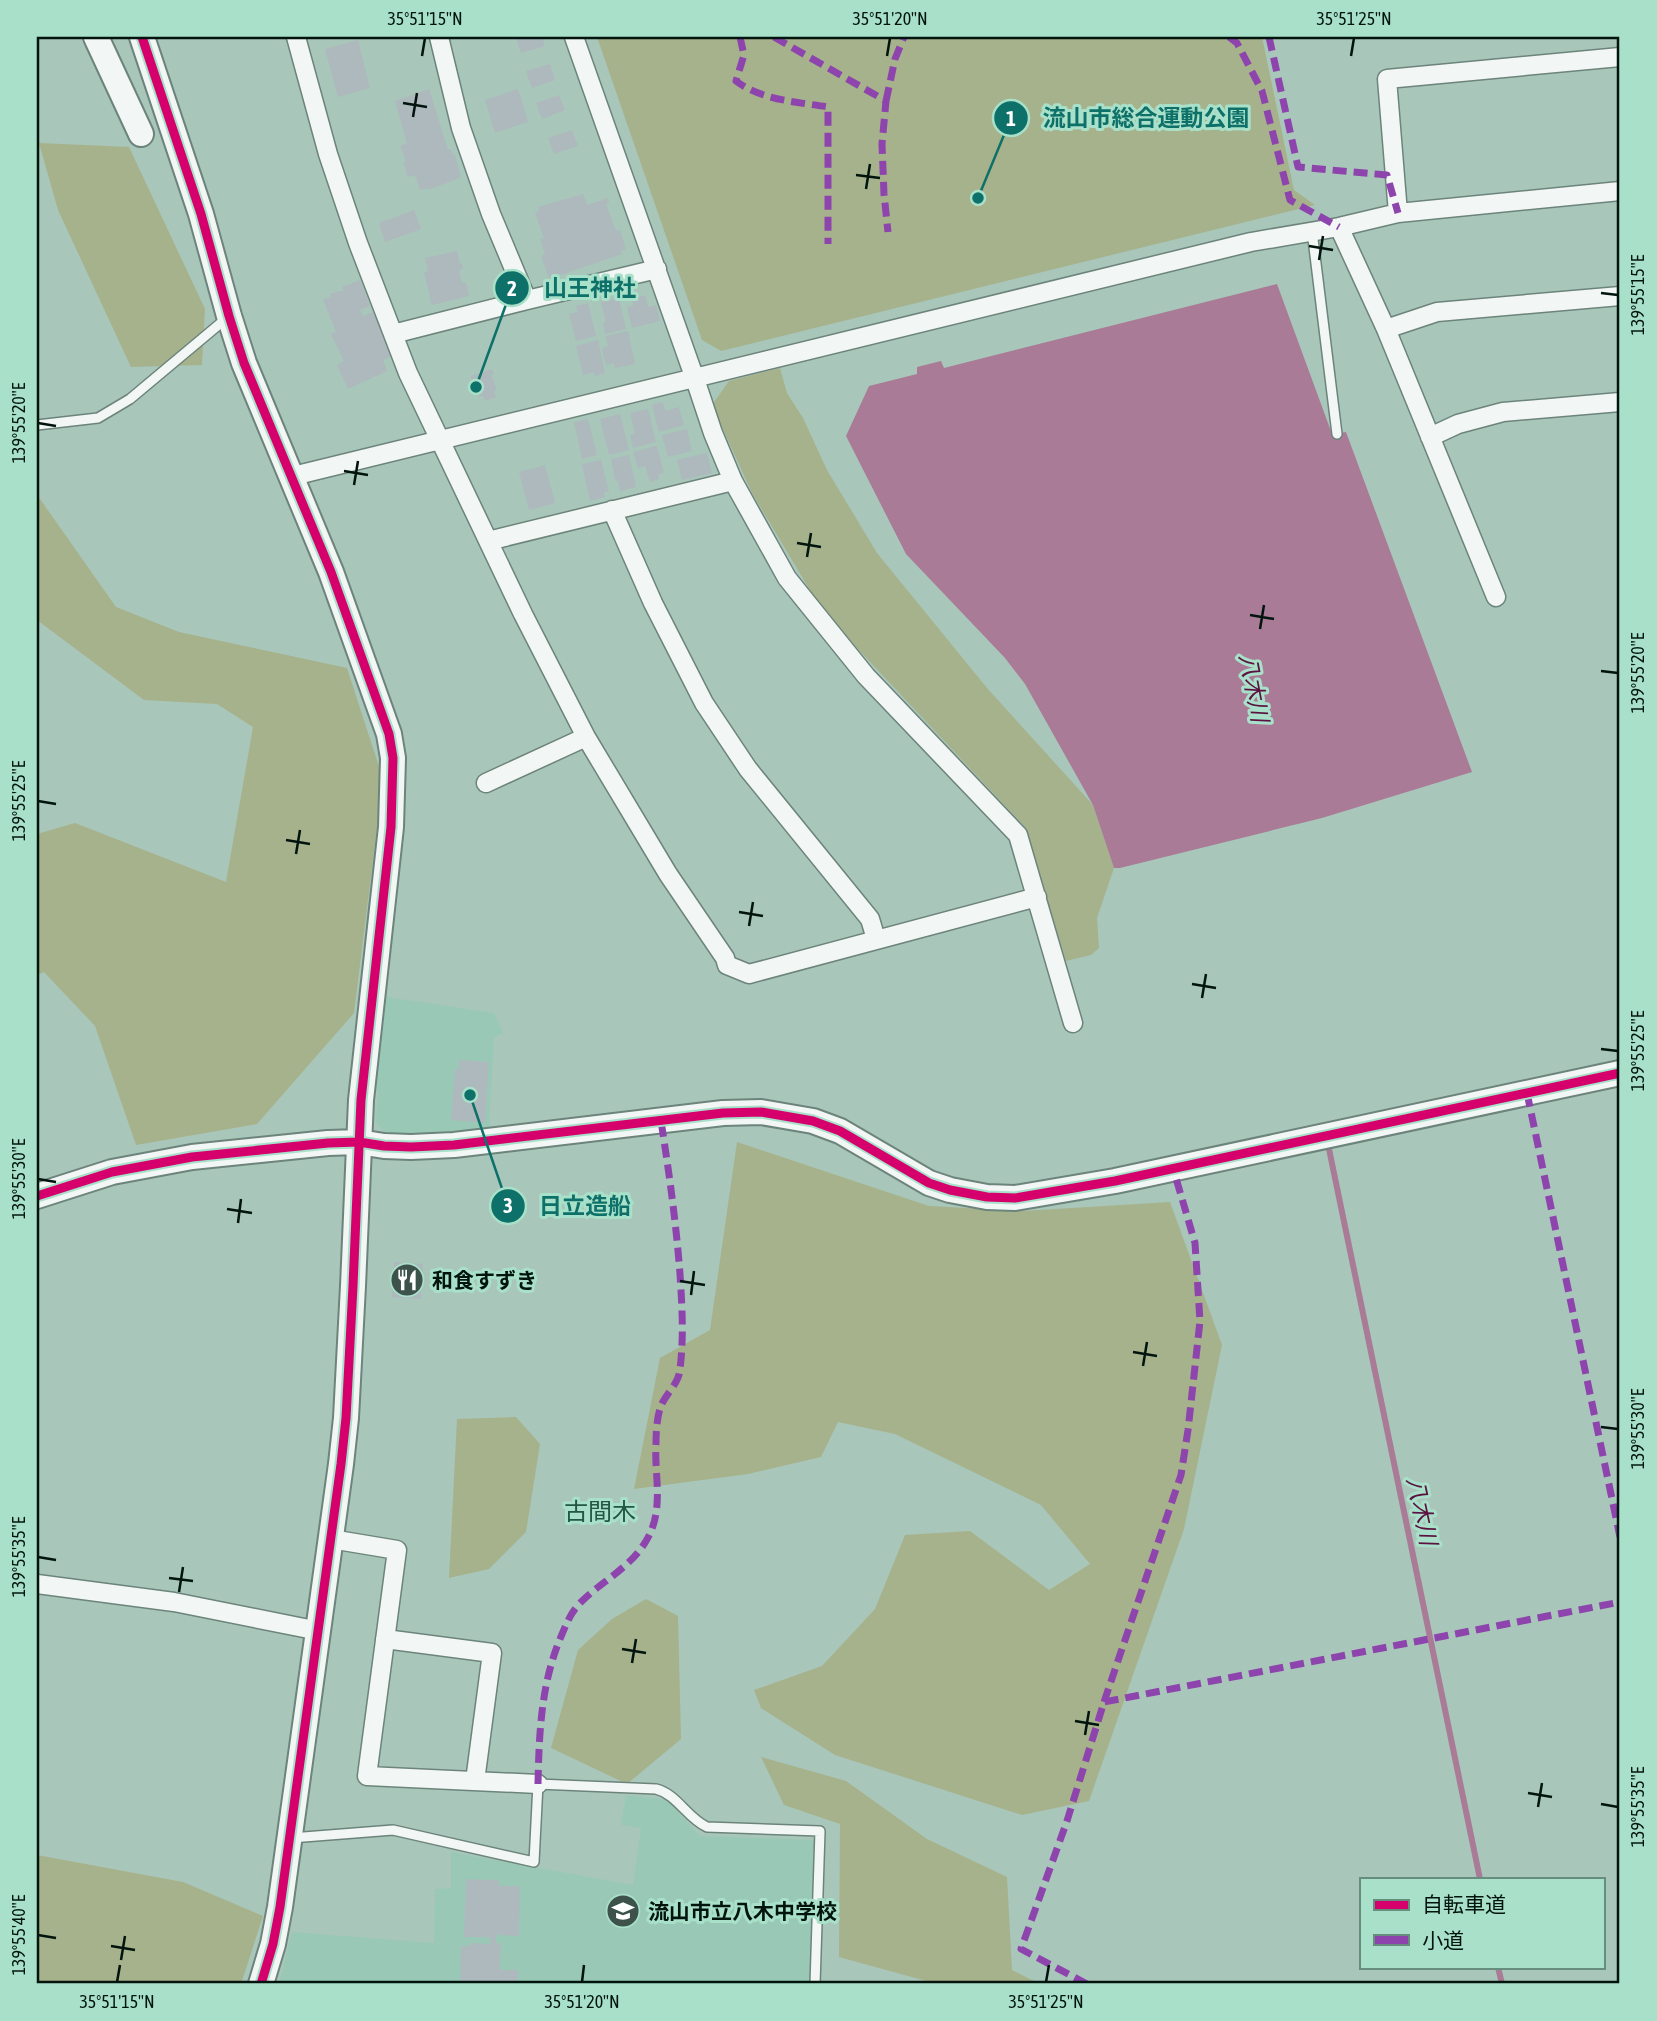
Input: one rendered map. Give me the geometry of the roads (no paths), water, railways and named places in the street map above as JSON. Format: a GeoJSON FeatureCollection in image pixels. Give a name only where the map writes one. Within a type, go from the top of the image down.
{"type":"FeatureCollection","features":[{"type":"Feature","properties":{"kind":"street"},"geometry":{"type":"LineString","coordinates":[[96,37],[141,134]]}},
{"type":"Feature","properties":{"kind":"street"},"geometry":{"type":"LineString","coordinates":[[142,37],[201,214],[244,363],[331,572],[389,734],[393,758],[391,827],[360,1100],[346,1418],[291,1838],[275,1932],[261,1984]]}},
{"type":"Feature","properties":{"kind":"street"},"geometry":{"type":"LineString","coordinates":[[296,37],[328,154],[358,243],[408,373],[523,614],[586,737],[727,965],[749,974],[1037,897]]}},
{"type":"Feature","properties":{"kind":"street"},"geometry":{"type":"LineString","coordinates":[[439,37],[461,128],[491,214],[527,300]]}},
{"type":"Feature","properties":{"kind":"street"},"geometry":{"type":"LineString","coordinates":[[574,37],[712,433],[733,481],[787,578],[866,676],[1018,835],[1073,1023]]}},
{"type":"Feature","properties":{"kind":"street"},"geometry":{"type":"LineString","coordinates":[[1398,213],[1387,79],[1620,57]]}},
{"type":"Feature","properties":{"kind":"street"},"geometry":{"type":"LineString","coordinates":[[293,476],[1251,242],[1339,227],[1398,213],[1620,191]]}},
{"type":"Feature","properties":{"kind":"street"},"geometry":{"type":"LineString","coordinates":[[1339,227],[1386,329],[1496,597]]}},
{"type":"Feature","properties":{"kind":"street"},"geometry":{"type":"LineString","coordinates":[[393,334],[657,269]]}},
{"type":"Feature","properties":{"kind":"street"},"geometry":{"type":"LineString","coordinates":[[1386,329],[1437,313],[1620,296]]}},
{"type":"Feature","properties":{"kind":"street"},"geometry":{"type":"LineString","coordinates":[[1430,437],[1458,424],[1503,412],[1620,402]]}},
{"type":"Feature","properties":{"kind":"street"},"geometry":{"type":"LineString","coordinates":[[488,541],[733,481]]}},
{"type":"Feature","properties":{"kind":"street"},"geometry":{"type":"LineString","coordinates":[[612,510],[653,603],[704,702],[748,769],[870,919],[876,939]]}},
{"type":"Feature","properties":{"kind":"street"},"geometry":{"type":"LineString","coordinates":[[486,783],[586,737]]}},
{"type":"Feature","properties":{"kind":"street"},"geometry":{"type":"LineString","coordinates":[[37,1196],[113,1172],[205,1155],[359,1142],[411,1147],[454,1145],[723,1113],[761,1112],[813,1121],[840,1131],[929,1183],[987,1197],[1015,1198],[1115,1181],[1620,1073]]}},
{"type":"Feature","properties":{"kind":"street"},"geometry":{"type":"LineString","coordinates":[[331,1539],[397,1550],[367,1776],[538,1784]]}},
{"type":"Feature","properties":{"kind":"street"},"geometry":{"type":"LineString","coordinates":[[37,1584],[174,1602],[319,1631]]}},
{"type":"Feature","properties":{"kind":"street"},"geometry":{"type":"LineString","coordinates":[[385,1639],[492,1653],[475,1781]]}},
{"type":"Feature","properties":{"kind":"lane"},"geometry":{"type":"LineString","coordinates":[[1312,231],[1337,433]]}},
{"type":"Feature","properties":{"kind":"lane"},"geometry":{"type":"LineString","coordinates":[[37,425],[98,418],[131,400],[229,316]]}},
{"type":"Feature","properties":{"kind":"lane"},"geometry":{"type":"LineString","coordinates":[[291,1838],[393,1830],[534,1862],[538,1784],[664,1791],[696,1823],[707,1827],[820,1831],[816,1984]]}},
{"type":"Feature","properties":{"kind":"water"},"geometry":{"type":"Polygon","coordinates":[[[1277,284],[1332,434],[1346,432],[1472,772],[1322,818],[1114,868],[1093,805],[1025,684],[1005,658],[906,554],[846,436],[869,386],[917,374],[917,367],[941,361],[944,368],[1277,284]]]}},
{"type":"Feature","properties":{"kind":"waterway","name":"八木川"},"geometry":{"type":"LineString","coordinates":[[1329,1149],[1480,1878]]}},
{"type":"Feature","properties":{"kind":"waterway","name":"八木川"},"geometry":{"type":"LineString","coordinates":[[1498,1968],[1502,1984]]}},
{"type":"Feature","properties":{"kind":"place","name":"流山市総合運動公園"},"geometry":{"type":"Point","coordinates":[978,198]}},
{"type":"Feature","properties":{"kind":"place","name":"山王神社"},"geometry":{"type":"Point","coordinates":[476,387]}},
{"type":"Feature","properties":{"kind":"place","name":"日立造船"},"geometry":{"type":"Point","coordinates":[470,1095]}},
{"type":"Feature","properties":{"kind":"place","name":"和食すずき"},"geometry":{"type":"Point","coordinates":[407,1280]}},
{"type":"Feature","properties":{"kind":"place","name":"流山市立八木中学校"},"geometry":{"type":"Point","coordinates":[623,1911]}},
{"type":"Feature","properties":{"kind":"district","name":"古間木"},"geometry":{"type":"Point","coordinates":[600,1511]}}]}
